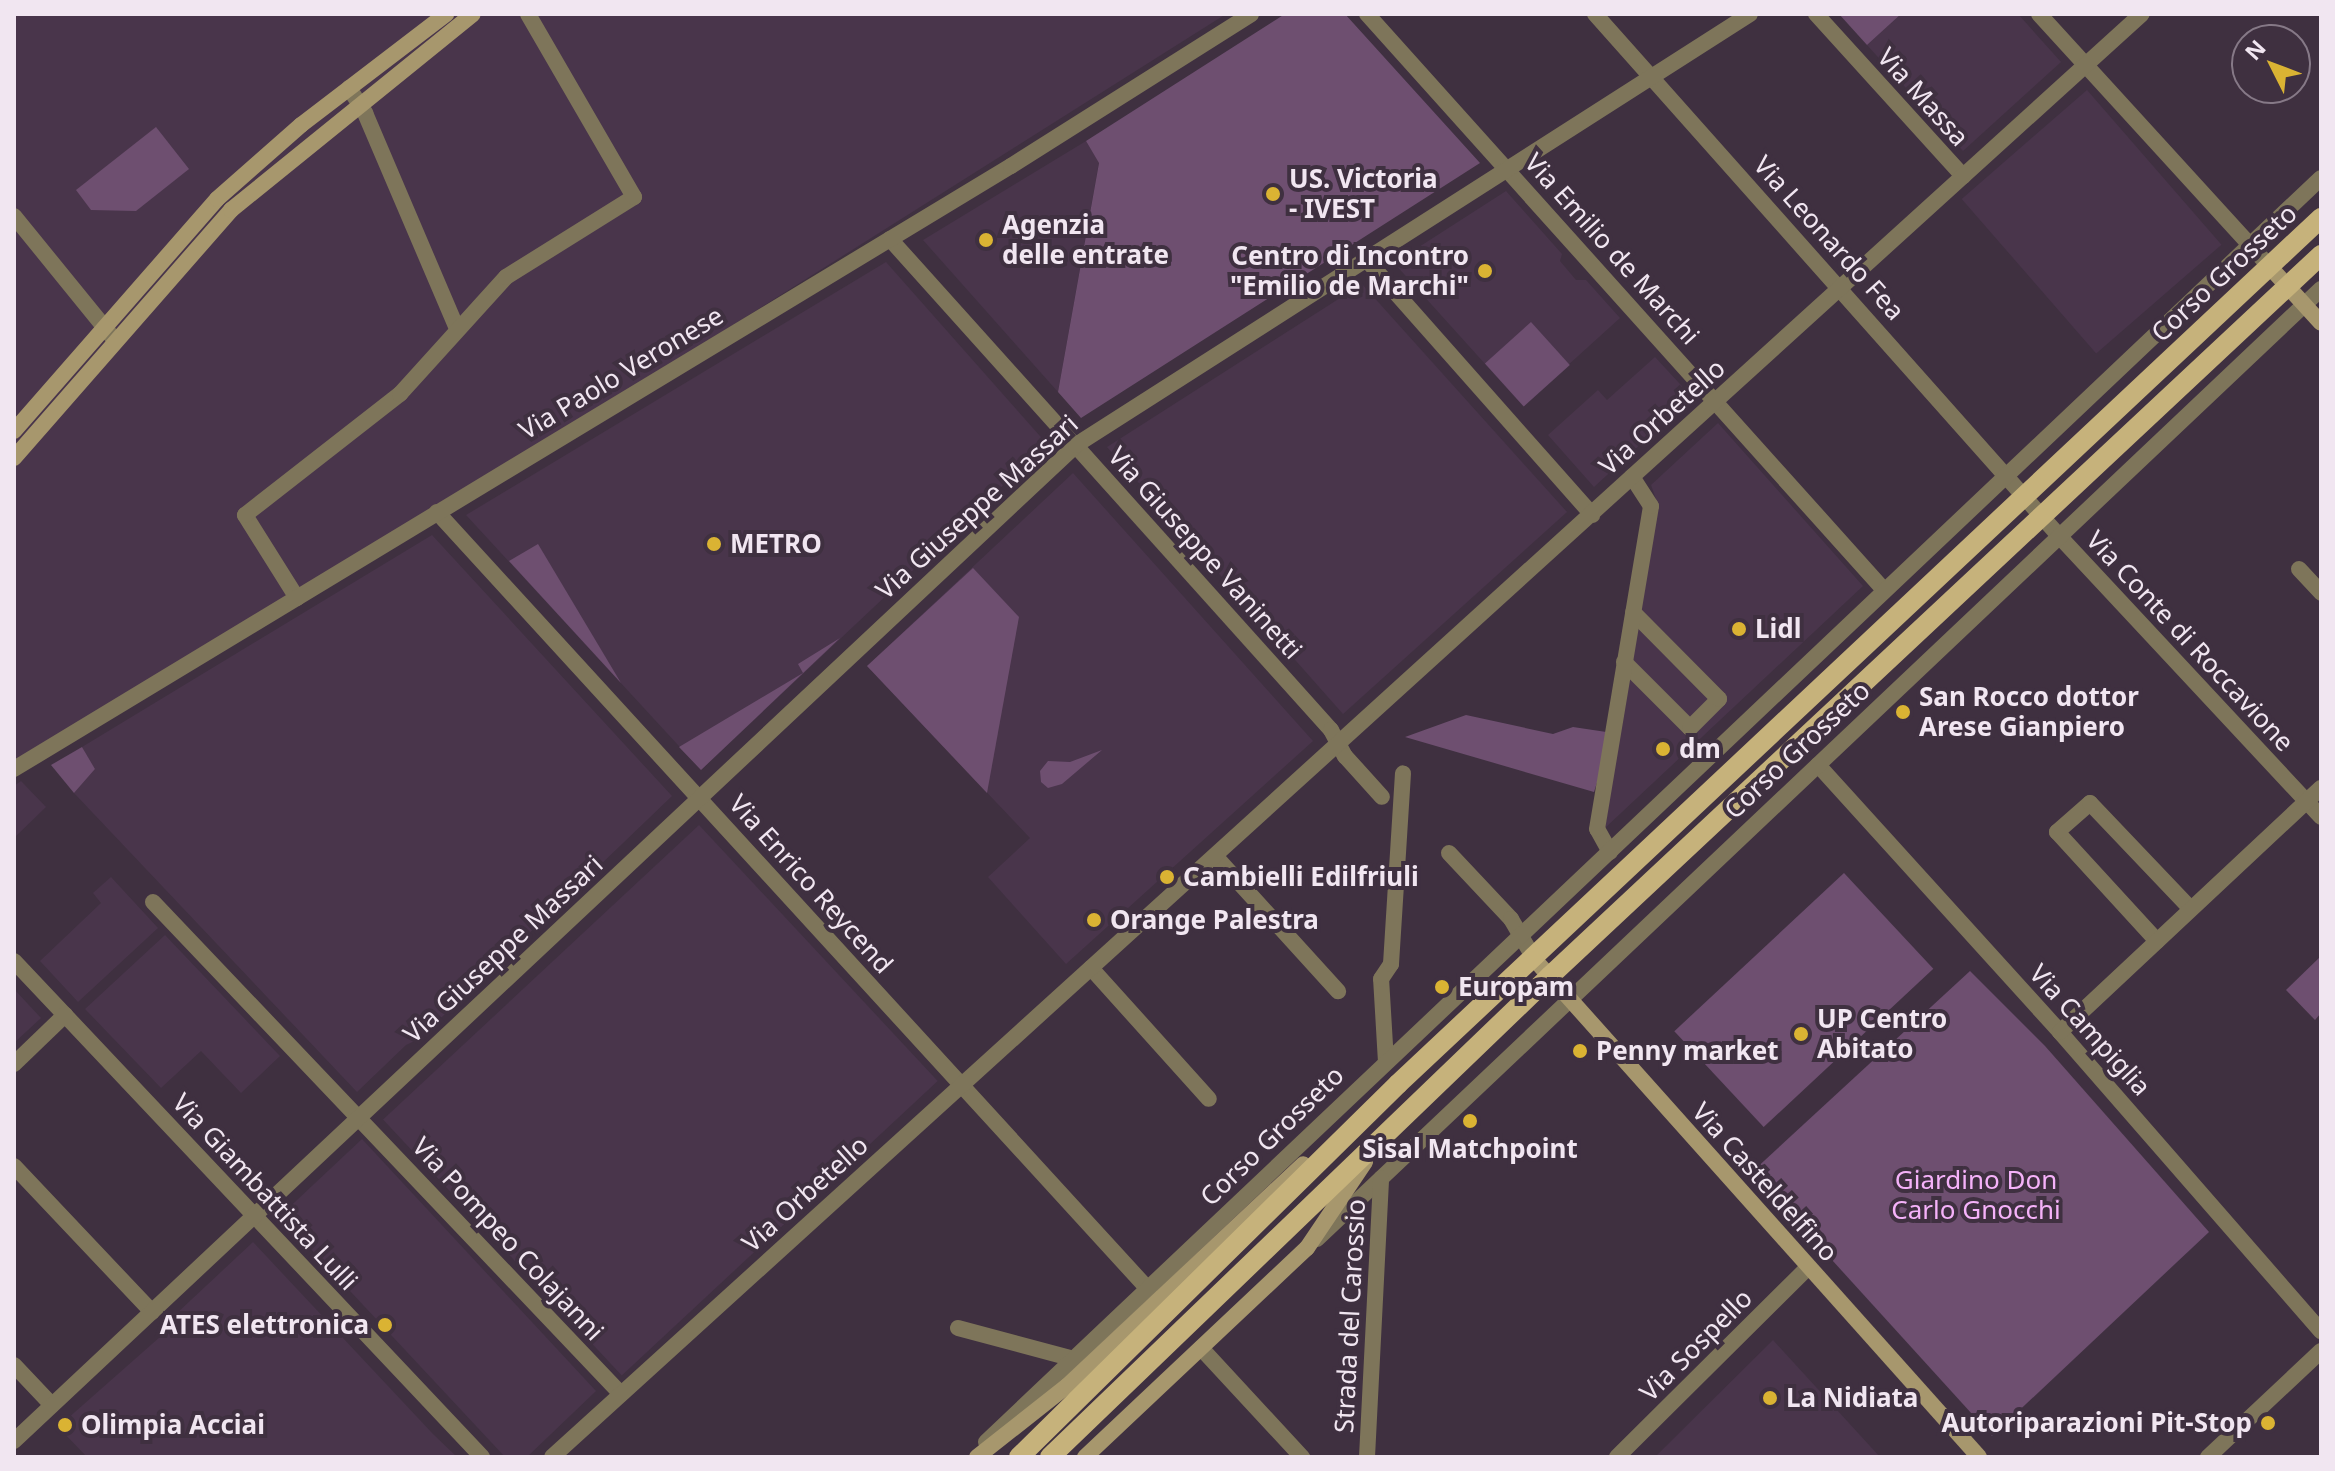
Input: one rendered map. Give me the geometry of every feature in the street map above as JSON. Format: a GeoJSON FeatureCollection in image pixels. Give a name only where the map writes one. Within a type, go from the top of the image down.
{"type":"FeatureCollection","features":[{"type":"Feature","properties":{"kind":"main road"},"geometry":{"type":"LineString","coordinates":[[14,458],[231,210],[446,14]]}},
{"type":"Feature","properties":{"kind":"main road"},"geometry":{"type":"LineString","coordinates":[[14,431],[217,199],[354,95],[473,14]]}},
{"type":"Feature","properties":{"kind":"main road","name":"Corso Grosseto"},"geometry":{"type":"LineString","coordinates":[[1019,1457],[1393,1089],[1535,960],[2321,218]]}},
{"type":"Feature","properties":{"kind":"main road","name":"Corso Grosseto"},"geometry":{"type":"LineString","coordinates":[[1050,1457],[1550,976],[2321,255]]}},
{"type":"Feature","properties":{"kind":"main road"},"geometry":{"type":"LineString","coordinates":[[2269,266],[2321,323]]}},
{"type":"Feature","properties":{"kind":"main road","name":"Via Casteldelfino"},"geometry":{"type":"LineString","coordinates":[[1535,960],[1979,1457]]}},
{"type":"Feature","properties":{"kind":"main road","name":"Corso Grosseto"},"geometry":{"type":"LineString","coordinates":[[977,1457],[1029,1420],[1351,1120],[1393,1089]]}},
{"type":"Feature","properties":{"kind":"main road","name":"Corso Grosseto"},"geometry":{"type":"LineString","coordinates":[[1085,1457],[1307,1248],[1390,1128]]}},
{"type":"Feature","properties":{"kind":"street"},"geometry":{"type":"LineString","coordinates":[[297,598],[245,515],[400,394],[457,329],[522,266],[634,197],[528,14]]}},
{"type":"Feature","properties":{"kind":"street","name":"Via Paolo Veronese"},"geometry":{"type":"LineString","coordinates":[[14,769],[890,239],[1251,14]]}},
{"type":"Feature","properties":{"kind":"street","name":"Via Emilio de Marchi"},"geometry":{"type":"LineString","coordinates":[[1367,14],[1884,590]]}},
{"type":"Feature","properties":{"kind":"street","name":"Via Leonardo Fea"},"geometry":{"type":"LineString","coordinates":[[1595,14],[1842,287],[2025,496]]}},
{"type":"Feature","properties":{"kind":"street","name":"Via Giuseppe Massari"},"geometry":{"type":"LineString","coordinates":[[14,1441],[1076,445],[1750,14]]}},
{"type":"Feature","properties":{"kind":"street","name":"Via Massa"},"geometry":{"type":"LineString","coordinates":[[1816,14],[1963,176]]}},
{"type":"Feature","properties":{"kind":"street"},"geometry":{"type":"LineString","coordinates":[[2039,14],[2269,266]]}},
{"type":"Feature","properties":{"kind":"street","name":"Via Orbetello"},"geometry":{"type":"LineString","coordinates":[[552,1457],[2142,14]]}},
{"type":"Feature","properties":{"kind":"street"},"geometry":{"type":"LineString","coordinates":[[354,95],[457,329]]}},
{"type":"Feature","properties":{"kind":"street","name":"Corso Grosseto"},"geometry":{"type":"LineString","coordinates":[[970,1457],[2321,178]]}},
{"type":"Feature","properties":{"kind":"street"},"geometry":{"type":"LineString","coordinates":[[14,216],[102,328],[115,340]]}},
{"type":"Feature","properties":{"kind":"street","name":"Via Giuseppe Vaninetti"},"geometry":{"type":"LineString","coordinates":[[890,239],[1076,445],[1382,797]]}},
{"type":"Feature","properties":{"kind":"street"},"geometry":{"type":"LineString","coordinates":[[1365,258],[1592,515]]}},
{"type":"Feature","properties":{"kind":"street","name":"Corso Grosseto"},"geometry":{"type":"LineString","coordinates":[[1307,1248],[2321,289]]}},
{"type":"Feature","properties":{"kind":"street"},"geometry":{"type":"LineString","coordinates":[[1610,852],[1596,833],[1651,502],[1632,477]]}},
{"type":"Feature","properties":{"kind":"street","name":"Via Conte di Roccavione"},"geometry":{"type":"LineString","coordinates":[[2025,496],[2321,817]]}},
{"type":"Feature","properties":{"kind":"street","name":"Via Enrico Reycend"},"geometry":{"type":"LineString","coordinates":[[437,512],[1149,1290]]}},
{"type":"Feature","properties":{"kind":"street"},"geometry":{"type":"LineString","coordinates":[[2299,569],[2321,593]]}},
{"type":"Feature","properties":{"kind":"street"},"geometry":{"type":"LineString","coordinates":[[1624,662],[1690,728],[1719,699],[1633,612]]}},
{"type":"Feature","properties":{"kind":"street","name":"Via Campiglia"},"geometry":{"type":"LineString","coordinates":[[1818,765],[2060,1032],[2321,1331]]}},
{"type":"Feature","properties":{"kind":"street"},"geometry":{"type":"LineString","coordinates":[[1386,1062],[1381,979],[1391,964],[1403,773]]}},
{"type":"Feature","properties":{"kind":"street"},"geometry":{"type":"LineString","coordinates":[[2060,1032],[2321,788]]}},
{"type":"Feature","properties":{"kind":"street"},"geometry":{"type":"LineString","coordinates":[[2157,941],[2057,832],[2090,803],[2191,909]]}},
{"type":"Feature","properties":{"kind":"street"},"geometry":{"type":"LineString","coordinates":[[1449,853],[1521,935]]}},
{"type":"Feature","properties":{"kind":"street"},"geometry":{"type":"LineString","coordinates":[[1215,856],[1338,991]]}},
{"type":"Feature","properties":{"kind":"street"},"geometry":{"type":"LineString","coordinates":[[153,902],[360,1116]]}},
{"type":"Feature","properties":{"kind":"street","name":"Via Casteldelfino"},"geometry":{"type":"LineString","coordinates":[[1521,935],[1535,960]]}},
{"type":"Feature","properties":{"kind":"street","name":"Via Giambattista Lulli"},"geometry":{"type":"LineString","coordinates":[[14,961],[482,1457]]}},
{"type":"Feature","properties":{"kind":"street"},"geometry":{"type":"LineString","coordinates":[[1091,968],[1209,1099]]}},
{"type":"Feature","properties":{"kind":"street"},"geometry":{"type":"LineString","coordinates":[[14,1064],[65,1015]]}},
{"type":"Feature","properties":{"kind":"street","name":"Via Pompeo Colajanni"},"geometry":{"type":"LineString","coordinates":[[360,1116],[621,1394]]}},
{"type":"Feature","properties":{"kind":"street"},"geometry":{"type":"LineString","coordinates":[[14,1166],[152,1312]]}},
{"type":"Feature","properties":{"kind":"street","name":"Strada del Carossio"},"geometry":{"type":"LineString","coordinates":[[1367,1457],[1381,1178]]}},
{"type":"Feature","properties":{"kind":"street","name":"Via Sospello"},"geometry":{"type":"LineString","coordinates":[[1617,1457],[1808,1267]]}},
{"type":"Feature","properties":{"kind":"street"},"geometry":{"type":"LineString","coordinates":[[958,1328],[1074,1359]]}},
{"type":"Feature","properties":{"kind":"street"},"geometry":{"type":"LineString","coordinates":[[1201,1348],[1302,1457]]}},
{"type":"Feature","properties":{"kind":"street"},"geometry":{"type":"LineString","coordinates":[[2208,1457],[2321,1351]]}},
{"type":"Feature","properties":{"kind":"street"},"geometry":{"type":"LineString","coordinates":[[14,1365],[52,1405]]}},
{"type":"Feature","properties":{"kind":"shaded area"},"geometry":{"type":"Polygon","coordinates":[[[14,14],[1226,14],[437,512],[14,763],[14,14]]]}},
{"type":"Feature","properties":{"kind":"shaded area"},"geometry":{"type":"Polygon","coordinates":[[[1901,14],[2018,14],[2061,62],[1963,151],[1867,45],[1901,14]]]}},
{"type":"Feature","properties":{"kind":"shaded area"},"geometry":{"type":"Polygon","coordinates":[[[2087,90],[2221,245],[2096,354],[1962,199],[2087,90]]]}},
{"type":"Feature","properties":{"kind":"shaded area"},"geometry":{"type":"Polygon","coordinates":[[[1086,141],[1099,162],[1058,392],[923,240],[1086,141]]]}},
{"type":"Feature","properties":{"kind":"shaded area"},"geometry":{"type":"Polygon","coordinates":[[[1506,191],[1562,254],[1560,261],[1576,280],[1586,280],[1620,318],[1523,406],[1394,263],[1506,191]]]}},
{"type":"Feature","properties":{"kind":"shaded area"},"geometry":{"type":"Polygon","coordinates":[[[886,262],[1047,444],[701,770],[466,515],[886,262]]]}},
{"type":"Feature","properties":{"kind":"shaded area"},"geometry":{"type":"Polygon","coordinates":[[[1362,284],[1567,512],[1343,714],[1107,447],[1362,284]]]}},
{"type":"Feature","properties":{"kind":"shaded area"},"geometry":{"type":"Polygon","coordinates":[[[1655,357],[1692,397],[1594,487],[1548,435],[1598,390],[1607,400],[1655,357]]]}},
{"type":"Feature","properties":{"kind":"shaded area"},"geometry":{"type":"Polygon","coordinates":[[[1718,423],[1863,586],[1605,828],[1656,499],[1651,485],[1718,423]]]}},
{"type":"Feature","properties":{"kind":"shaded area"},"geometry":{"type":"Polygon","coordinates":[[[1073,473],[1313,741],[1066,964],[988,877],[1030,838],[867,666],[1073,473]]]}},
{"type":"Feature","properties":{"kind":"shaded area"},"geometry":{"type":"Polygon","coordinates":[[[432,535],[672,796],[419,1039],[406,1045],[357,1092],[74,793],[95,769],[82,747],[432,535]]]}},
{"type":"Feature","properties":{"kind":"shaded area"},"geometry":{"type":"Polygon","coordinates":[[[21,781],[46,807],[14,838],[14,786],[21,781]]]}},
{"type":"Feature","properties":{"kind":"shaded area"},"geometry":{"type":"Polygon","coordinates":[[[699,825],[938,1081],[622,1376],[383,1120],[699,825]]]}},
{"type":"Feature","properties":{"kind":"shaded area"},"geometry":{"type":"Polygon","coordinates":[[[111,877],[158,928],[78,1002],[40,961],[101,903],[93,893],[111,877]]]}},
{"type":"Feature","properties":{"kind":"shaded area"},"geometry":{"type":"Polygon","coordinates":[[[165,935],[280,1056],[241,1093],[201,1051],[161,1088],[85,1009],[165,935]]]}},
{"type":"Feature","properties":{"kind":"shaded area"},"geometry":{"type":"Polygon","coordinates":[[[14,989],[41,1018],[14,1043],[14,989]]]}},
{"type":"Feature","properties":{"kind":"shaded area"},"geometry":{"type":"Polygon","coordinates":[[[362,1139],[596,1391],[527,1457],[505,1457],[280,1216],[362,1139]]]}},
{"type":"Feature","properties":{"kind":"shaded area"},"geometry":{"type":"Polygon","coordinates":[[[253,1242],[457,1457],[87,1457],[58,1427],[169,1329],[179,1319],[176,1314],[253,1242]]]}},
{"type":"Feature","properties":{"kind":"shaded area","name":"La Nidiata"},"geometry":{"type":"Polygon","coordinates":[[[1773,1340],[1880,1457],[1655,1457],[1773,1340]]]}},
{"type":"Feature","properties":{"kind":"green space","name":"US. Victoria - IVEST"},"geometry":{"type":"Polygon","coordinates":[[[1285,14],[1345,14],[1480,163],[1081,418],[1058,392],[1099,163],[1086,141],[1285,14]]]}},
{"type":"Feature","properties":{"kind":"green space"},"geometry":{"type":"Polygon","coordinates":[[[1839,14],[1901,14],[1867,45],[1839,14]]]}},
{"type":"Feature","properties":{"kind":"green space"},"geometry":{"type":"Polygon","coordinates":[[[156,127],[189,169],[136,211],[91,210],[76,190],[156,127]]]}},
{"type":"Feature","properties":{"kind":"green space"},"geometry":{"type":"Polygon","coordinates":[[[1531,322],[1570,365],[1524,407],[1485,363],[1531,322]]]}},
{"type":"Feature","properties":{"kind":"green space"},"geometry":{"type":"Polygon","coordinates":[[[538,544],[621,683],[509,561],[538,544]]]}},
{"type":"Feature","properties":{"kind":"green space"},"geometry":{"type":"Polygon","coordinates":[[[973,568],[1019,617],[987,793],[867,666],[973,568]]]}},
{"type":"Feature","properties":{"kind":"green space"},"geometry":{"type":"Polygon","coordinates":[[[840,638],[701,770],[679,747],[803,673],[798,664],[840,638]]]}},
{"type":"Feature","properties":{"kind":"green space"},"geometry":{"type":"Polygon","coordinates":[[[1466,715],[1553,734],[1573,727],[1613,733],[1594,792],[1405,737],[1466,715]]]}},
{"type":"Feature","properties":{"kind":"green space"},"geometry":{"type":"Polygon","coordinates":[[[82,747],[95,769],[74,793],[51,765],[82,747]]]}},
{"type":"Feature","properties":{"kind":"green space"},"geometry":{"type":"Polygon","coordinates":[[[1102,750],[1062,784],[1048,788],[1041,782],[1040,771],[1048,761],[1070,762],[1102,750]]]}},
{"type":"Feature","properties":{"kind":"green space"},"geometry":{"type":"Polygon","coordinates":[[[1844,873],[1933,969],[1764,1127],[1674,1031],[1844,873]]]}},
{"type":"Feature","properties":{"kind":"green space"},"geometry":{"type":"Polygon","coordinates":[[[2321,956],[2321,1013],[2315,1020],[2286,990],[2321,956]]]}},
{"type":"Feature","properties":{"kind":"green space","name":"Giardino Don Carlo Gnocchi"},"geometry":{"type":"Polygon","coordinates":[[[1970,971],[2045,1046],[2209,1232],[1992,1436],[1752,1172],[1970,971]]]}},
{"type":"Feature","properties":{"kind":"place","name":"US. Victoria - IVEST"},"geometry":{"type":"Point","coordinates":[1273,194]}},
{"type":"Feature","properties":{"kind":"place","name":"Agenzia delle entrate"},"geometry":{"type":"Point","coordinates":[986,240]}},
{"type":"Feature","properties":{"kind":"place","name":"Centro di Incontro \"Emilio de Marchi\""},"geometry":{"type":"Point","coordinates":[1485,271]}},
{"type":"Feature","properties":{"kind":"place","name":"METRO"},"geometry":{"type":"Point","coordinates":[714,544]}},
{"type":"Feature","properties":{"kind":"place","name":"Lidl"},"geometry":{"type":"Point","coordinates":[1739,629]}},
{"type":"Feature","properties":{"kind":"place","name":"San Rocco dottor Arese Gianpiero"},"geometry":{"type":"Point","coordinates":[1903,712]}},
{"type":"Feature","properties":{"kind":"place","name":"dm"},"geometry":{"type":"Point","coordinates":[1663,749]}},
{"type":"Feature","properties":{"kind":"place","name":"Cambielli Edilfriuli"},"geometry":{"type":"Point","coordinates":[1167,877]}},
{"type":"Feature","properties":{"kind":"place","name":"Orange Palestra"},"geometry":{"type":"Point","coordinates":[1094,920]}},
{"type":"Feature","properties":{"kind":"place","name":"Europam"},"geometry":{"type":"Point","coordinates":[1442,987]}},
{"type":"Feature","properties":{"kind":"place","name":"UP Centro Abitato"},"geometry":{"type":"Point","coordinates":[1801,1034]}},
{"type":"Feature","properties":{"kind":"place","name":"Penny market"},"geometry":{"type":"Point","coordinates":[1580,1051]}},
{"type":"Feature","properties":{"kind":"place","name":"Sisal Matchpoint"},"geometry":{"type":"Point","coordinates":[1470,1121]}},
{"type":"Feature","properties":{"kind":"place","name":"ATES elettronica"},"geometry":{"type":"Point","coordinates":[385,1325]}},
{"type":"Feature","properties":{"kind":"place","name":"La Nidiata"},"geometry":{"type":"Point","coordinates":[1770,1398]}},
{"type":"Feature","properties":{"kind":"place","name":"Autoriparazioni Pit-Stop"},"geometry":{"type":"Point","coordinates":[2268,1423]}},
{"type":"Feature","properties":{"kind":"place","name":"Olimpia Acciai"},"geometry":{"type":"Point","coordinates":[65,1425]}}]}
